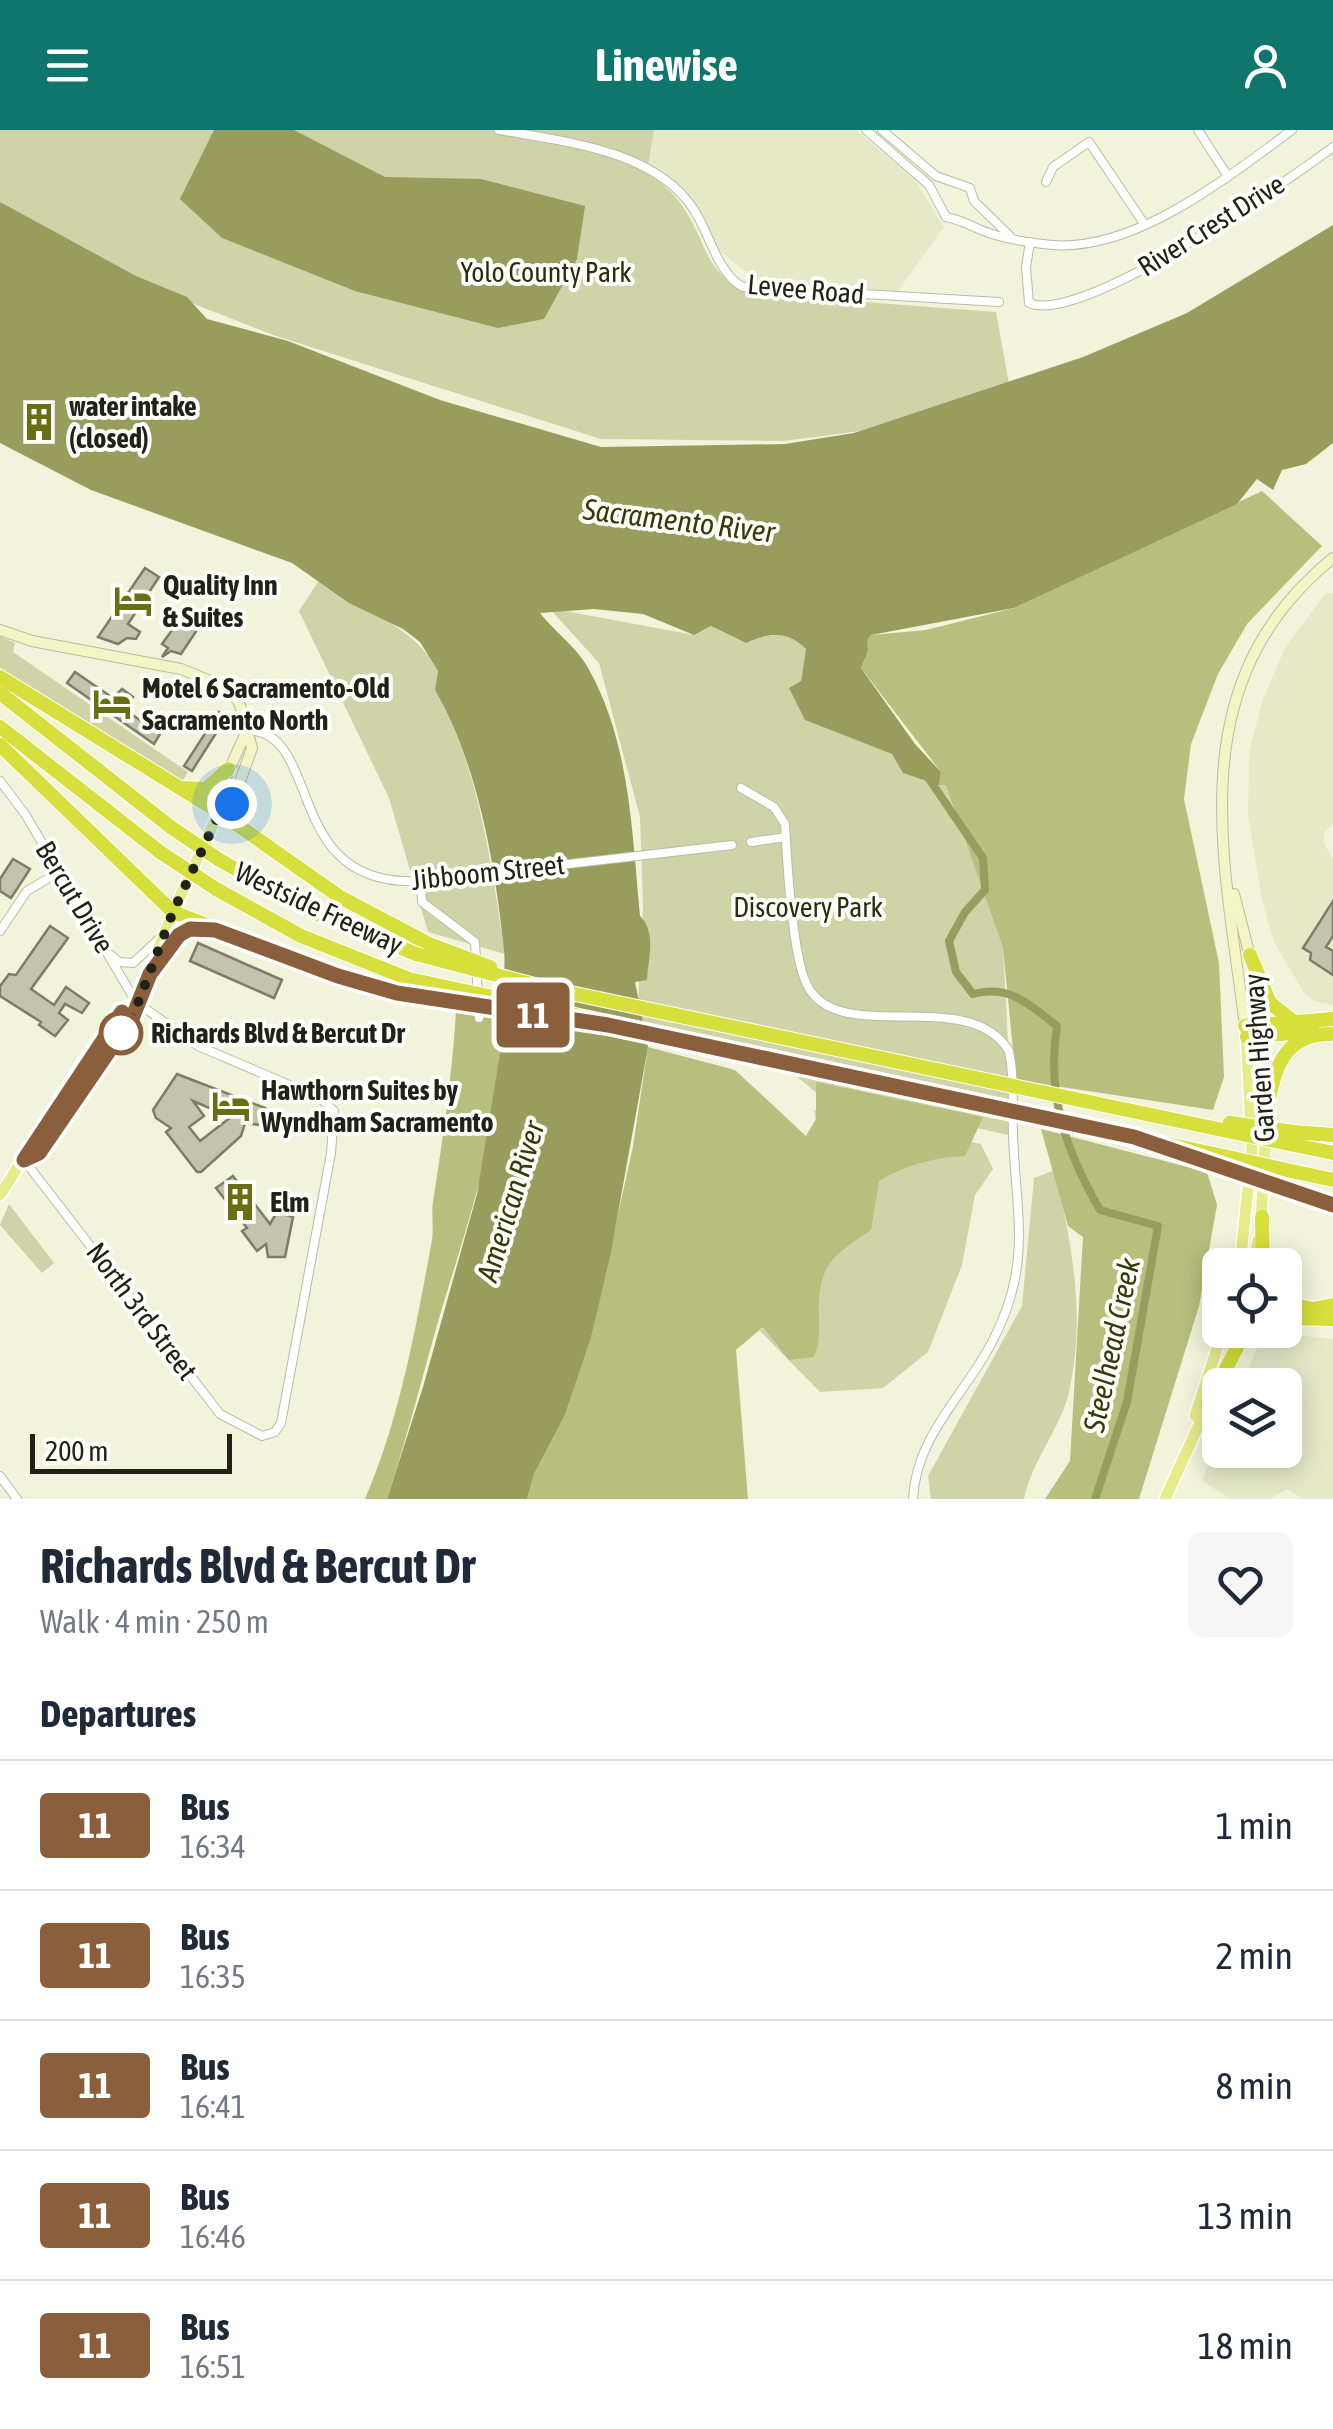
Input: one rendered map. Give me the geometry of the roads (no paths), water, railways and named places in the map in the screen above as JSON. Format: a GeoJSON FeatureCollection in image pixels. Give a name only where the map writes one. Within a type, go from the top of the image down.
{"type":"FeatureCollection","features":[{"type":"Feature","properties":{"kind":"highway"},"geometry":{"type":"LineString","coordinates":[[0,677],[220,812],[340,897],[428,944],[542,986]]}},
{"type":"Feature","properties":{"kind":"highway","name":"Westside Freeway"},"geometry":{"type":"LineString","coordinates":[[0,694],[172,828],[218,859],[308,910],[416,954],[542,986],[1120,1108],[1294,1138],[1333,1153]]}},
{"type":"Feature","properties":{"kind":"highway","name":"Westside Freeway"},"geometry":{"type":"LineString","coordinates":[[0,726],[160,852],[216,888],[301,936],[408,978],[608,1025],[1333,1180]]}},
{"type":"Feature","properties":{"kind":"highway"},"geometry":{"type":"LineString","coordinates":[[0,744],[173,912],[338,976],[430,1000],[608,1025]]}},
{"type":"Feature","properties":{"kind":"highway"},"geometry":{"type":"LineString","coordinates":[[173,786],[192,791],[206,789],[228,770]]}},
{"type":"Feature","properties":{"kind":"highway"},"geometry":{"type":"LineString","coordinates":[[150,974],[179,935],[190,929],[215,930]]}},
{"type":"Feature","properties":{"kind":"highway"},"geometry":{"type":"LineString","coordinates":[[1250,955],[1270,1003],[1294,1021]]}},
{"type":"Feature","properties":{"kind":"highway"},"geometry":{"type":"LineString","coordinates":[[1254,1030],[1294,1021],[1332,1029]]}},
{"type":"Feature","properties":{"kind":"highway"},"geometry":{"type":"LineString","coordinates":[[1254,1030],[1332,1029]]}},
{"type":"Feature","properties":{"kind":"highway"},"geometry":{"type":"LineString","coordinates":[[1267,1110],[1274,1072],[1282,1055],[1306,1038],[1332,1029]]}},
{"type":"Feature","properties":{"kind":"highway"},"geometry":{"type":"LineString","coordinates":[[1294,1138],[1333,1135]]}},
{"type":"Feature","properties":{"kind":"highway"},"geometry":{"type":"LineString","coordinates":[[1134,1137],[1333,1205]]}},
{"type":"Feature","properties":{"kind":"highway"},"geometry":{"type":"LineString","coordinates":[[1262,1216],[1263,1248]]}},
{"type":"Feature","properties":{"kind":"highway"},"geometry":{"type":"LineString","coordinates":[[1302,1308],[1333,1305]]}},
{"type":"Feature","properties":{"kind":"highway"},"geometry":{"type":"LineString","coordinates":[[1302,1313],[1333,1320]]}},
{"type":"Feature","properties":{"kind":"main road","name":"Garden Highway"},"geometry":{"type":"LineString","coordinates":[[1256,1248],[1262,1216],[1267,1110],[1224,854],[1220,779],[1238,696],[1275,624],[1333,558]]}},
{"type":"Feature","properties":{"kind":"main road","name":"Jibboom Street"},"geometry":{"type":"LineString","coordinates":[[0,630],[32,641],[181,669],[214,681],[238,702],[247,730]]}},
{"type":"Feature","properties":{"kind":"main road"},"geometry":{"type":"LineString","coordinates":[[220,812],[216,797],[247,730]]}},
{"type":"Feature","properties":{"kind":"main road"},"geometry":{"type":"LineString","coordinates":[[0,1195],[24,1160],[39,1153],[133,1016],[173,912],[220,812],[232,804],[252,748],[247,730]]}},
{"type":"Feature","properties":{"kind":"main road","name":"Garden Highway"},"geometry":{"type":"LineString","coordinates":[[1224,854],[1250,955],[1254,1030],[1252,1150],[1242,1248]]}},
{"type":"Feature","properties":{"kind":"main road"},"geometry":{"type":"LineString","coordinates":[[1164,1499],[1217,1348]]}},
{"type":"Feature","properties":{"kind":"main road"},"geometry":{"type":"LineString","coordinates":[[1164,1499],[1202,1417]]}},
{"type":"Feature","properties":{"kind":"street","name":"Levee Road"},"geometry":{"type":"LineString","coordinates":[[502,130],[572,142],[670,183],[693,208],[729,276],[743,287],[999,302]]}},
{"type":"Feature","properties":{"kind":"street"},"geometry":{"type":"LineString","coordinates":[[866,130],[929,185],[943,214],[960,218],[987,233],[1013,239],[1085,246],[1145,225],[1292,130]]}},
{"type":"Feature","properties":{"kind":"street"},"geometry":{"type":"LineString","coordinates":[[882,130],[936,176],[970,188],[974,201],[1013,239]]}},
{"type":"Feature","properties":{"kind":"street"},"geometry":{"type":"LineString","coordinates":[[1198,130],[1227,175]]}},
{"type":"Feature","properties":{"kind":"street"},"geometry":{"type":"LineString","coordinates":[[1046,182],[1053,167],[1089,142],[1145,225]]}},
{"type":"Feature","properties":{"kind":"street","name":"River Crest Drive"},"geometry":{"type":"LineString","coordinates":[[1030,242],[1026,267],[1029,302],[1037,306],[1069,300],[1152,267],[1333,148]]}},
{"type":"Feature","properties":{"kind":"street"},"geometry":{"type":"LineString","coordinates":[[960,218],[974,201]]}},
{"type":"Feature","properties":{"kind":"street","name":"Jibboom Street"},"geometry":{"type":"LineString","coordinates":[[247,730],[265,730],[280,742],[318,829],[336,854],[382,880],[421,881],[732,844]]}},
{"type":"Feature","properties":{"kind":"street","name":"Bercut Drive"},"geometry":{"type":"LineString","coordinates":[[0,781],[136,1002],[198,1046],[324,1100],[336,1116],[286,1394],[275,1432]]}},
{"type":"Feature","properties":{"kind":"street"},"geometry":{"type":"LineString","coordinates":[[741,788],[782,816],[801,961],[813,994],[837,1011],[965,1021],[996,1034],[1010,1051],[1022,1217],[1020,1258],[1011,1298],[991,1344],[924,1449],[913,1499]]}},
{"type":"Feature","properties":{"kind":"street"},"geometry":{"type":"LineString","coordinates":[[750,842],[786,838]]}},
{"type":"Feature","properties":{"kind":"street"},"geometry":{"type":"LineString","coordinates":[[0,931],[27,891],[59,872]]}},
{"type":"Feature","properties":{"kind":"street"},"geometry":{"type":"LineString","coordinates":[[421,881],[422,902],[473,938],[479,1018]]}},
{"type":"Feature","properties":{"kind":"street"},"geometry":{"type":"LineString","coordinates":[[105,947],[119,962],[133,964],[165,932]]}},
{"type":"Feature","properties":{"kind":"street","name":"North 3rd Street"},"geometry":{"type":"LineString","coordinates":[[24,1160],[220,1414],[262,1436],[275,1432]]}},
{"type":"Feature","properties":{"kind":"street"},"geometry":{"type":"LineString","coordinates":[[0,1476],[18,1499]]}},
{"type":"Feature","properties":{"kind":"water"},"geometry":{"type":"Polygon","coordinates":[[[214,130],[294,130],[385,177],[481,179],[585,206],[577,259],[544,319],[498,328],[355,291],[222,238],[180,199],[214,130]]]}},
{"type":"Feature","properties":{"kind":"water"},"geometry":{"type":"Polygon","coordinates":[[[0,202],[136,276],[187,297],[207,319],[288,341],[440,400],[601,447],[785,444],[854,433],[1083,357],[1187,313],[1333,225],[1333,443],[1306,464],[1282,470],[1273,490],[1257,479],[1237,504],[1014,608],[871,635],[867,640],[868,651],[861,668],[915,744],[941,772],[939,785],[903,773],[892,754],[805,720],[789,688],[801,681],[806,649],[792,639],[770,635],[746,643],[711,626],[694,635],[643,614],[594,609],[540,613],[587,666],[612,724],[627,787],[640,916],[648,930],[650,946],[647,980],[635,982],[648,1047],[611,1252],[591,1338],[565,1415],[534,1474],[527,1499],[387,1499],[477,1194],[502,1042],[505,962],[495,883],[473,782],[435,690],[438,671],[420,642],[403,629],[349,603],[292,563],[91,490],[0,443],[0,202]]]}},
{"type":"Feature","properties":{"kind":"waterway","name":"Steelhead Creek"},"geometry":{"type":"LineString","coordinates":[[927,776],[983,858],[985,890],[965,912],[949,941],[956,972],[973,994],[1009,994],[1057,1026],[1057,1099],[1069,1144],[1088,1188],[1100,1210],[1158,1226],[1127,1402],[1095,1499]]}},
{"type":"Feature","properties":{"kind":"place","name":"water intake (closed)"},"geometry":{"type":"Point","coordinates":[39,422]}},
{"type":"Feature","properties":{"kind":"place","name":"Quality Inn & Suites"},"geometry":{"type":"Point","coordinates":[133,601]}},
{"type":"Feature","properties":{"kind":"place","name":"Motel 6 Sacramento-Old Sacramento North"},"geometry":{"type":"Point","coordinates":[112,704]}},
{"type":"Feature","properties":{"kind":"place","name":"Richards Blvd & Bercut Dr"},"geometry":{"type":"Point","coordinates":[121,1033]}},
{"type":"Feature","properties":{"kind":"place","name":"Hawthorn Suites by Wyndham Sacramento"},"geometry":{"type":"Point","coordinates":[231,1106]}},
{"type":"Feature","properties":{"kind":"place","name":"Elm"},"geometry":{"type":"Point","coordinates":[240,1202]}},
{"type":"Feature","properties":{"kind":"park label","name":"Yolo County Park"},"geometry":{"type":"Point","coordinates":[546,272]}},
{"type":"Feature","properties":{"kind":"park label","name":"Discovery Park"},"geometry":{"type":"Point","coordinates":[808,907]}},
{"type":"Feature","properties":{"kind":"water label","name":"Sacramento River"},"geometry":{"type":"Point","coordinates":[679,520]}},
{"type":"Feature","properties":{"kind":"water label","name":"American River"},"geometry":{"type":"Point","coordinates":[510,1201]}}]}
